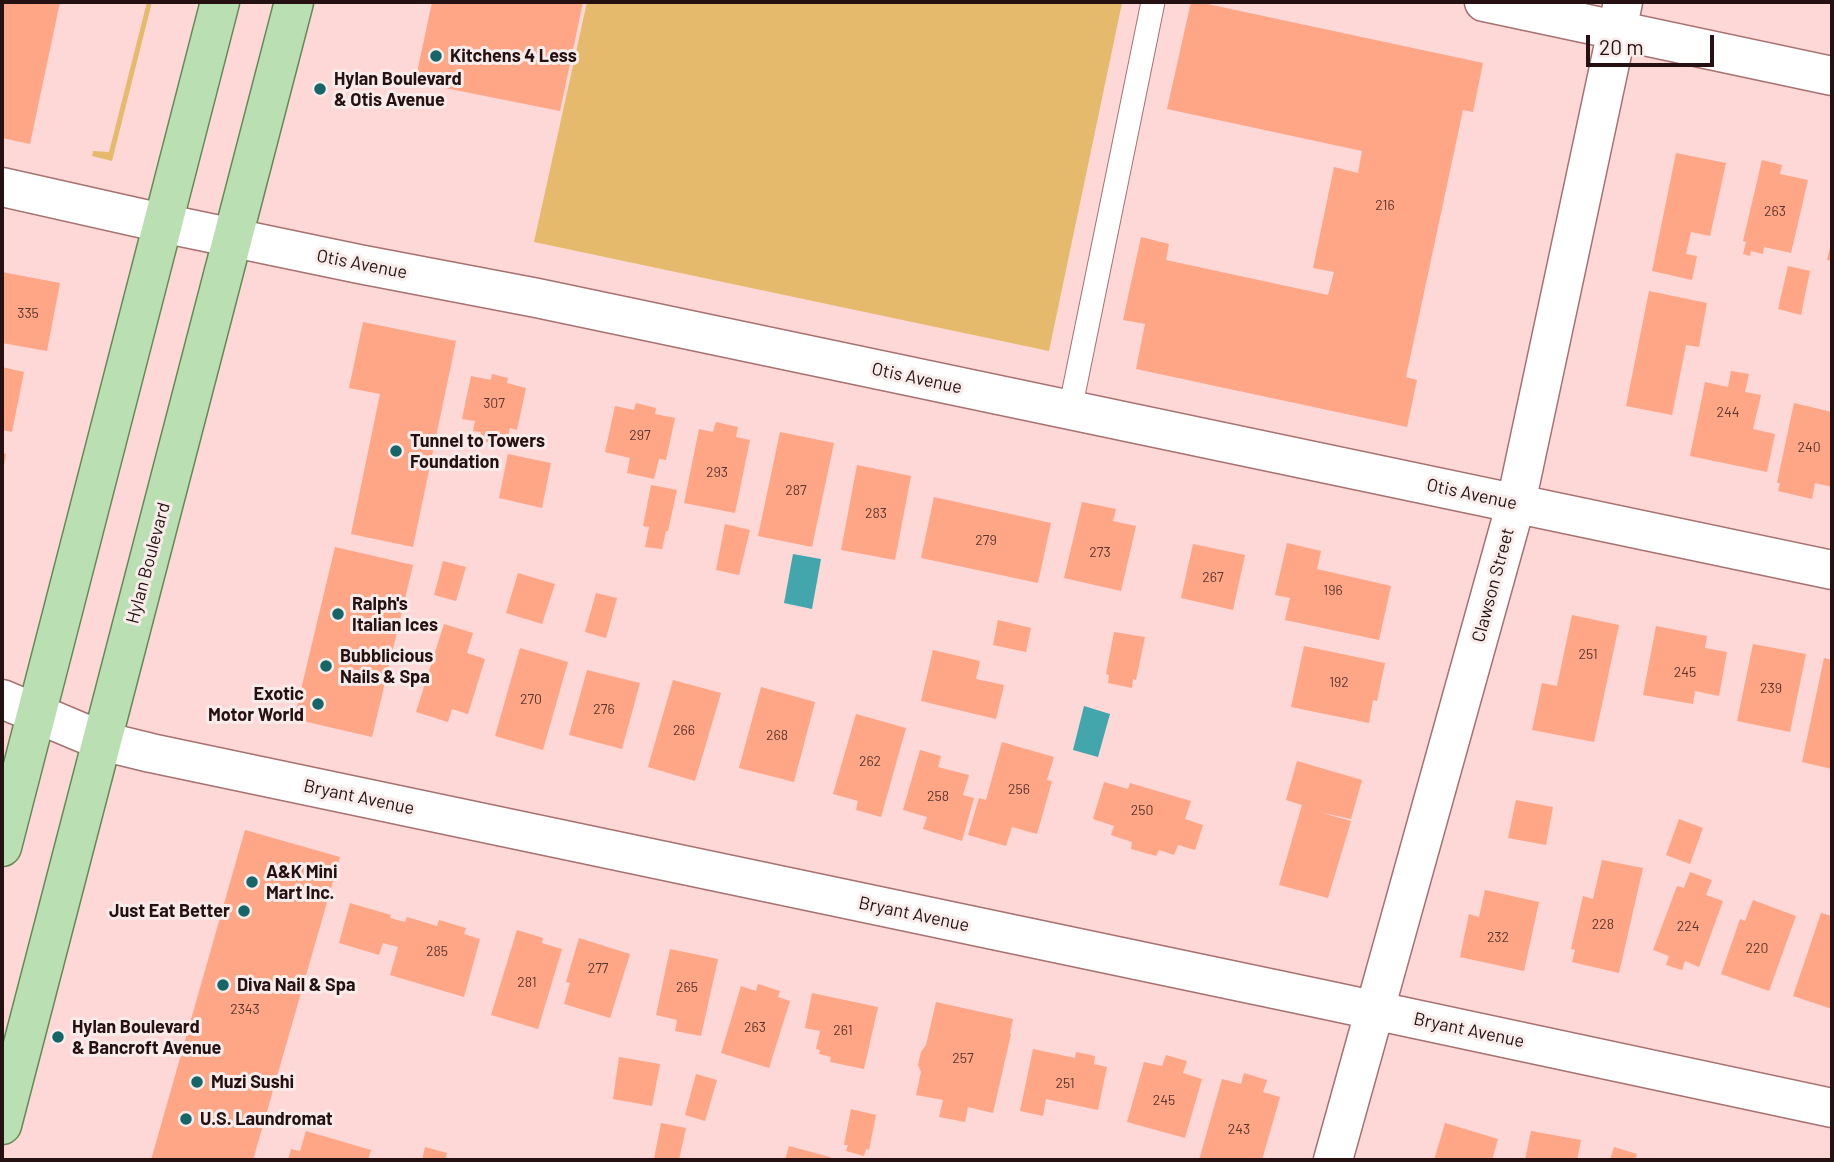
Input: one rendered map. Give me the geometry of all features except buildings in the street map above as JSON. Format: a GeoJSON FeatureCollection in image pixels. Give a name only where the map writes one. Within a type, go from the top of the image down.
{"type":"FeatureCollection","features":[{"type":"Feature","properties":{"kind":"main road"},"geometry":{"type":"LineString","coordinates":[[2,846],[220,2]]}},
{"type":"Feature","properties":{"kind":"main road","name":"Hylan Boulevard"},"geometry":{"type":"LineString","coordinates":[[2,1125],[15,1019],[102,741],[294,2]]}},
{"type":"Feature","properties":{"kind":"street"},"geometry":{"type":"LineString","coordinates":[[1485,2],[1620,16],[1832,75]]}},
{"type":"Feature","properties":{"kind":"street","name":"Clawson Street"},"geometry":{"type":"LineString","coordinates":[[1333,1160],[1516,503],[1620,16]]}},
{"type":"Feature","properties":{"kind":"street","name":"Otis Avenue"},"geometry":{"type":"LineString","coordinates":[[2,187],[233,238],[514,293],[1832,570]]}},
{"type":"Feature","properties":{"kind":"street","name":"Bryant Avenue"},"geometry":{"type":"LineString","coordinates":[[2,699],[102,741],[151,753],[1832,1108]]}},
{"type":"Feature","properties":{"kind":"lane"},"geometry":{"type":"LineString","coordinates":[[1070,410],[1153,2]]}},
{"type":"Feature","properties":{"kind":"shaded area"},"geometry":{"type":"Polygon","coordinates":[[[147,2],[152,2],[112,161],[92,156],[93,151],[109,152],[147,2]]]}},
{"type":"Feature","properties":{"kind":"shaded area"},"geometry":{"type":"Polygon","coordinates":[[[587,2],[1127,2],[1122,3],[1049,351],[534,242],[587,2]]]}},
{"type":"Feature","properties":{"kind":"water"},"geometry":{"type":"Polygon","coordinates":[[[793,554],[821,559],[812,609],[784,603],[793,554]]]}},
{"type":"Feature","properties":{"kind":"water"},"geometry":{"type":"Polygon","coordinates":[[[1084,706],[1110,714],[1098,757],[1073,750],[1084,706]]]}},
{"type":"Feature","properties":{"kind":"place","name":"Kitchens 4 Less"},"geometry":{"type":"Point","coordinates":[436,56]}},
{"type":"Feature","properties":{"kind":"place","name":"Hylan Boulevard & Otis Avenue"},"geometry":{"type":"Point","coordinates":[320,89]}},
{"type":"Feature","properties":{"kind":"place","name":"Tunnel to Towers Foundation"},"geometry":{"type":"Point","coordinates":[396,451]}},
{"type":"Feature","properties":{"kind":"place","name":"Ralph's Italian Ices"},"geometry":{"type":"Point","coordinates":[338,614]}},
{"type":"Feature","properties":{"kind":"place","name":"Bubblicious Nails & Spa"},"geometry":{"type":"Point","coordinates":[326,666]}},
{"type":"Feature","properties":{"kind":"place","name":"Exotic Motor World"},"geometry":{"type":"Point","coordinates":[318,704]}},
{"type":"Feature","properties":{"kind":"place","name":"A&K Mini Mart Inc."},"geometry":{"type":"Point","coordinates":[252,882]}},
{"type":"Feature","properties":{"kind":"place","name":"Just Eat Better"},"geometry":{"type":"Point","coordinates":[244,911]}},
{"type":"Feature","properties":{"kind":"place","name":"Diva Nail & Spa"},"geometry":{"type":"Point","coordinates":[223,985]}},
{"type":"Feature","properties":{"kind":"place","name":"Hylan Boulevard & Bancroft Avenue"},"geometry":{"type":"Point","coordinates":[58,1037]}},
{"type":"Feature","properties":{"kind":"place","name":"Muzi Sushi"},"geometry":{"type":"Point","coordinates":[197,1082]}},
{"type":"Feature","properties":{"kind":"place","name":"U.S. Laundromat"},"geometry":{"type":"Point","coordinates":[186,1119]}}]}
